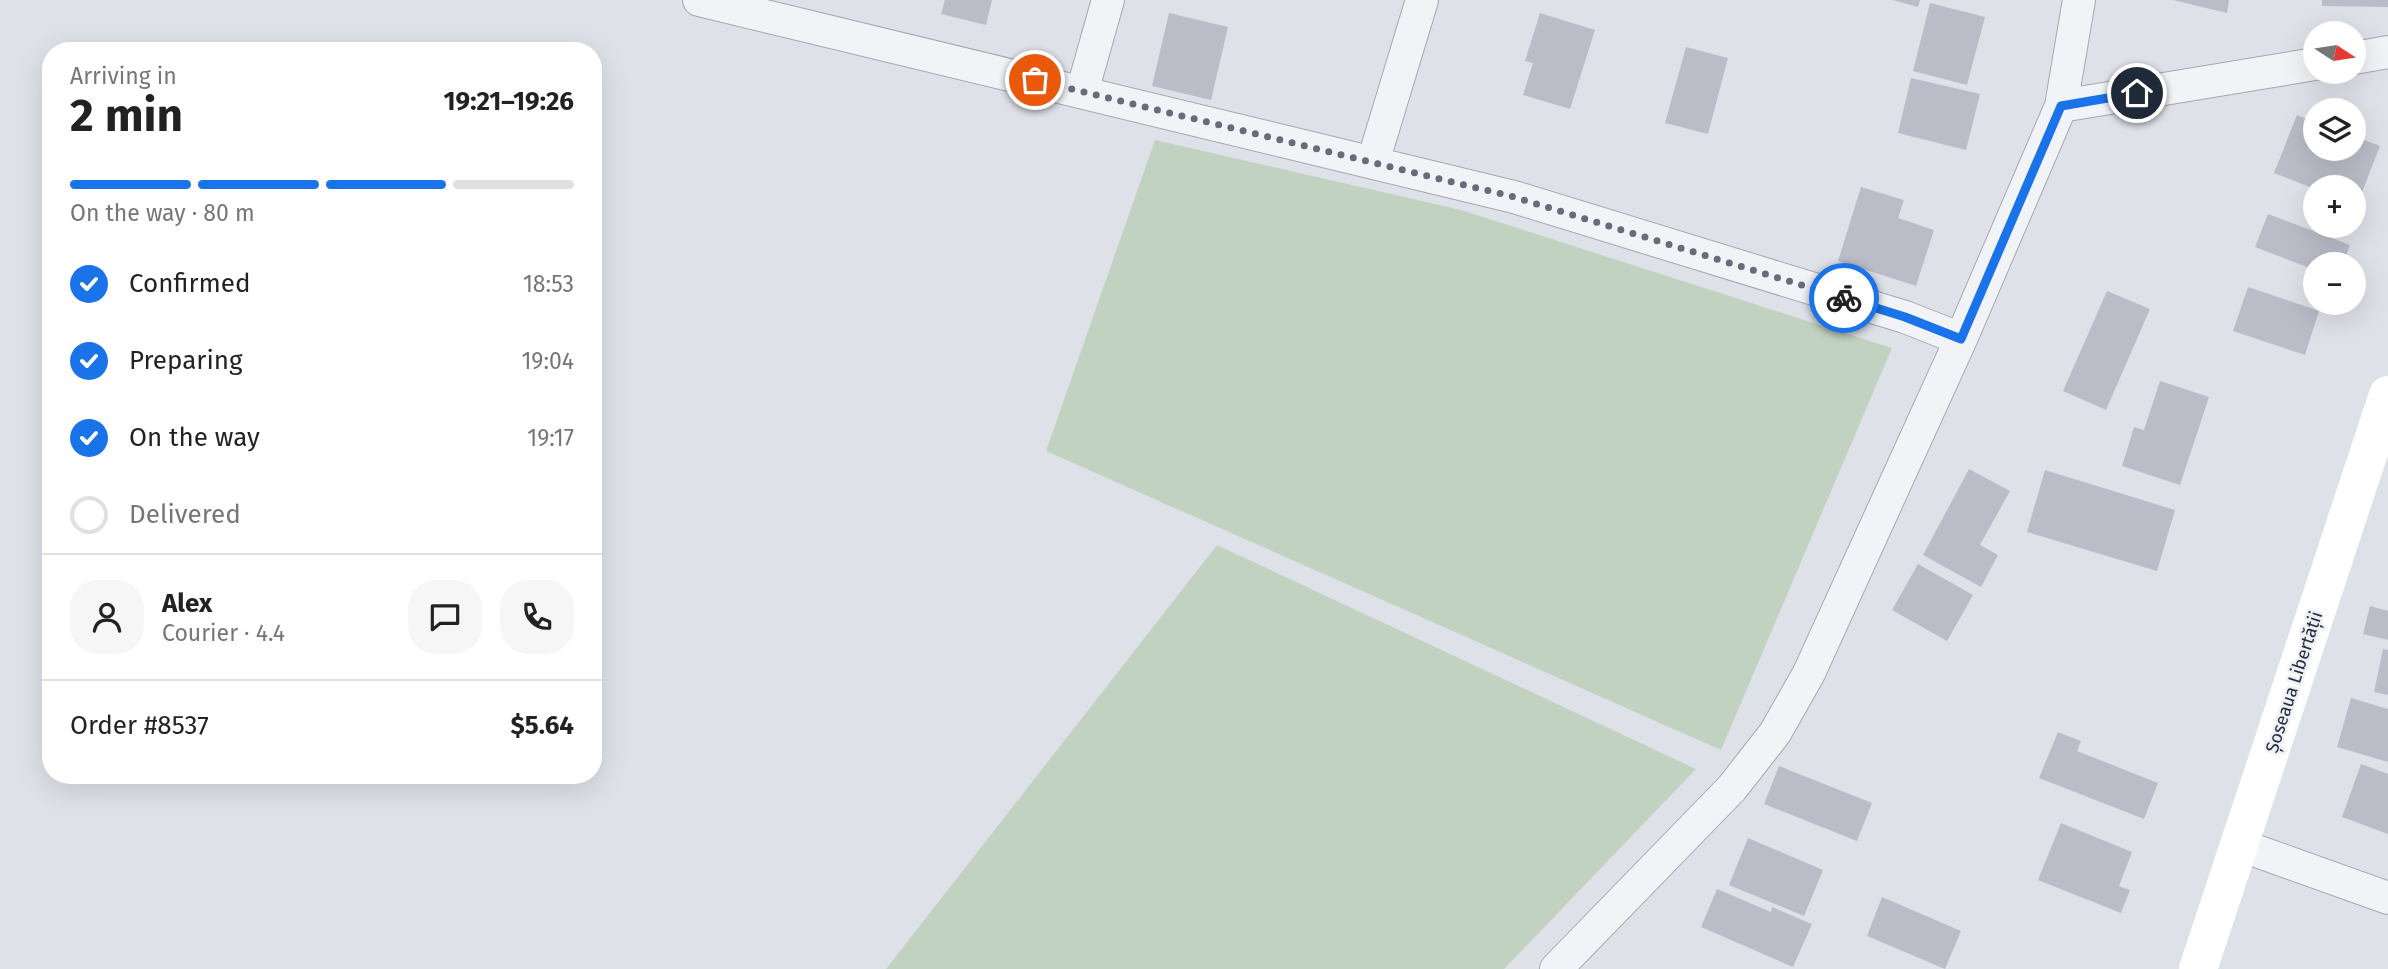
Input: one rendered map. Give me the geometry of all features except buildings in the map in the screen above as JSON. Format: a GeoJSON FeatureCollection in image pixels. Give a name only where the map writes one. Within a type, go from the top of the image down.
{"type":"FeatureCollection","features":[{"type":"Feature","properties":{"kind":"main road","name":"Șoseaua Libertății"},"geometry":{"type":"LineString","coordinates":[[2198,969],[2388,395]]}},
{"type":"Feature","properties":{"kind":"street"},"geometry":{"type":"LineString","coordinates":[[1082,92],[1108,0]]}},
{"type":"Feature","properties":{"kind":"street"},"geometry":{"type":"LineString","coordinates":[[1373,162],[1422,0]]}},
{"type":"Feature","properties":{"kind":"street"},"geometry":{"type":"LineString","coordinates":[[1556,969],[1732,788],[1774,733],[1809,673],[1961,339],[2061,106],[2079,0]]}},
{"type":"Feature","properties":{"kind":"street"},"geometry":{"type":"LineString","coordinates":[[709,1],[1527,201],[1905,317],[1961,339]]}},
{"type":"Feature","properties":{"kind":"street"},"geometry":{"type":"LineString","coordinates":[[2366,56],[2388,52]]}},
{"type":"Feature","properties":{"kind":"street"},"geometry":{"type":"LineString","coordinates":[[2061,106],[2303,66]]}},
{"type":"Feature","properties":{"kind":"street"},"geometry":{"type":"LineString","coordinates":[[2240,845],[2388,898]]}},
{"type":"Feature","properties":{"kind":"green space"},"geometry":{"type":"Polygon","coordinates":[[[1155,140],[1461,210],[1892,348],[1721,750],[1046,451],[1155,140]]]}},
{"type":"Feature","properties":{"kind":"green space"},"geometry":{"type":"Polygon","coordinates":[[[1217,545],[1696,769],[1504,969],[886,969],[1217,545]]]}},
{"type":"Feature","properties":{"kind":"way so far"},"geometry":{"type":"LineString","coordinates":[[1035,80],[1514,197],[1844,298]]}},
{"type":"Feature","properties":{"kind":"route"},"geometry":{"type":"LineString","coordinates":[[1844,298],[1905,317],[1961,339],[2061,106],[2137,93]]}}]}
